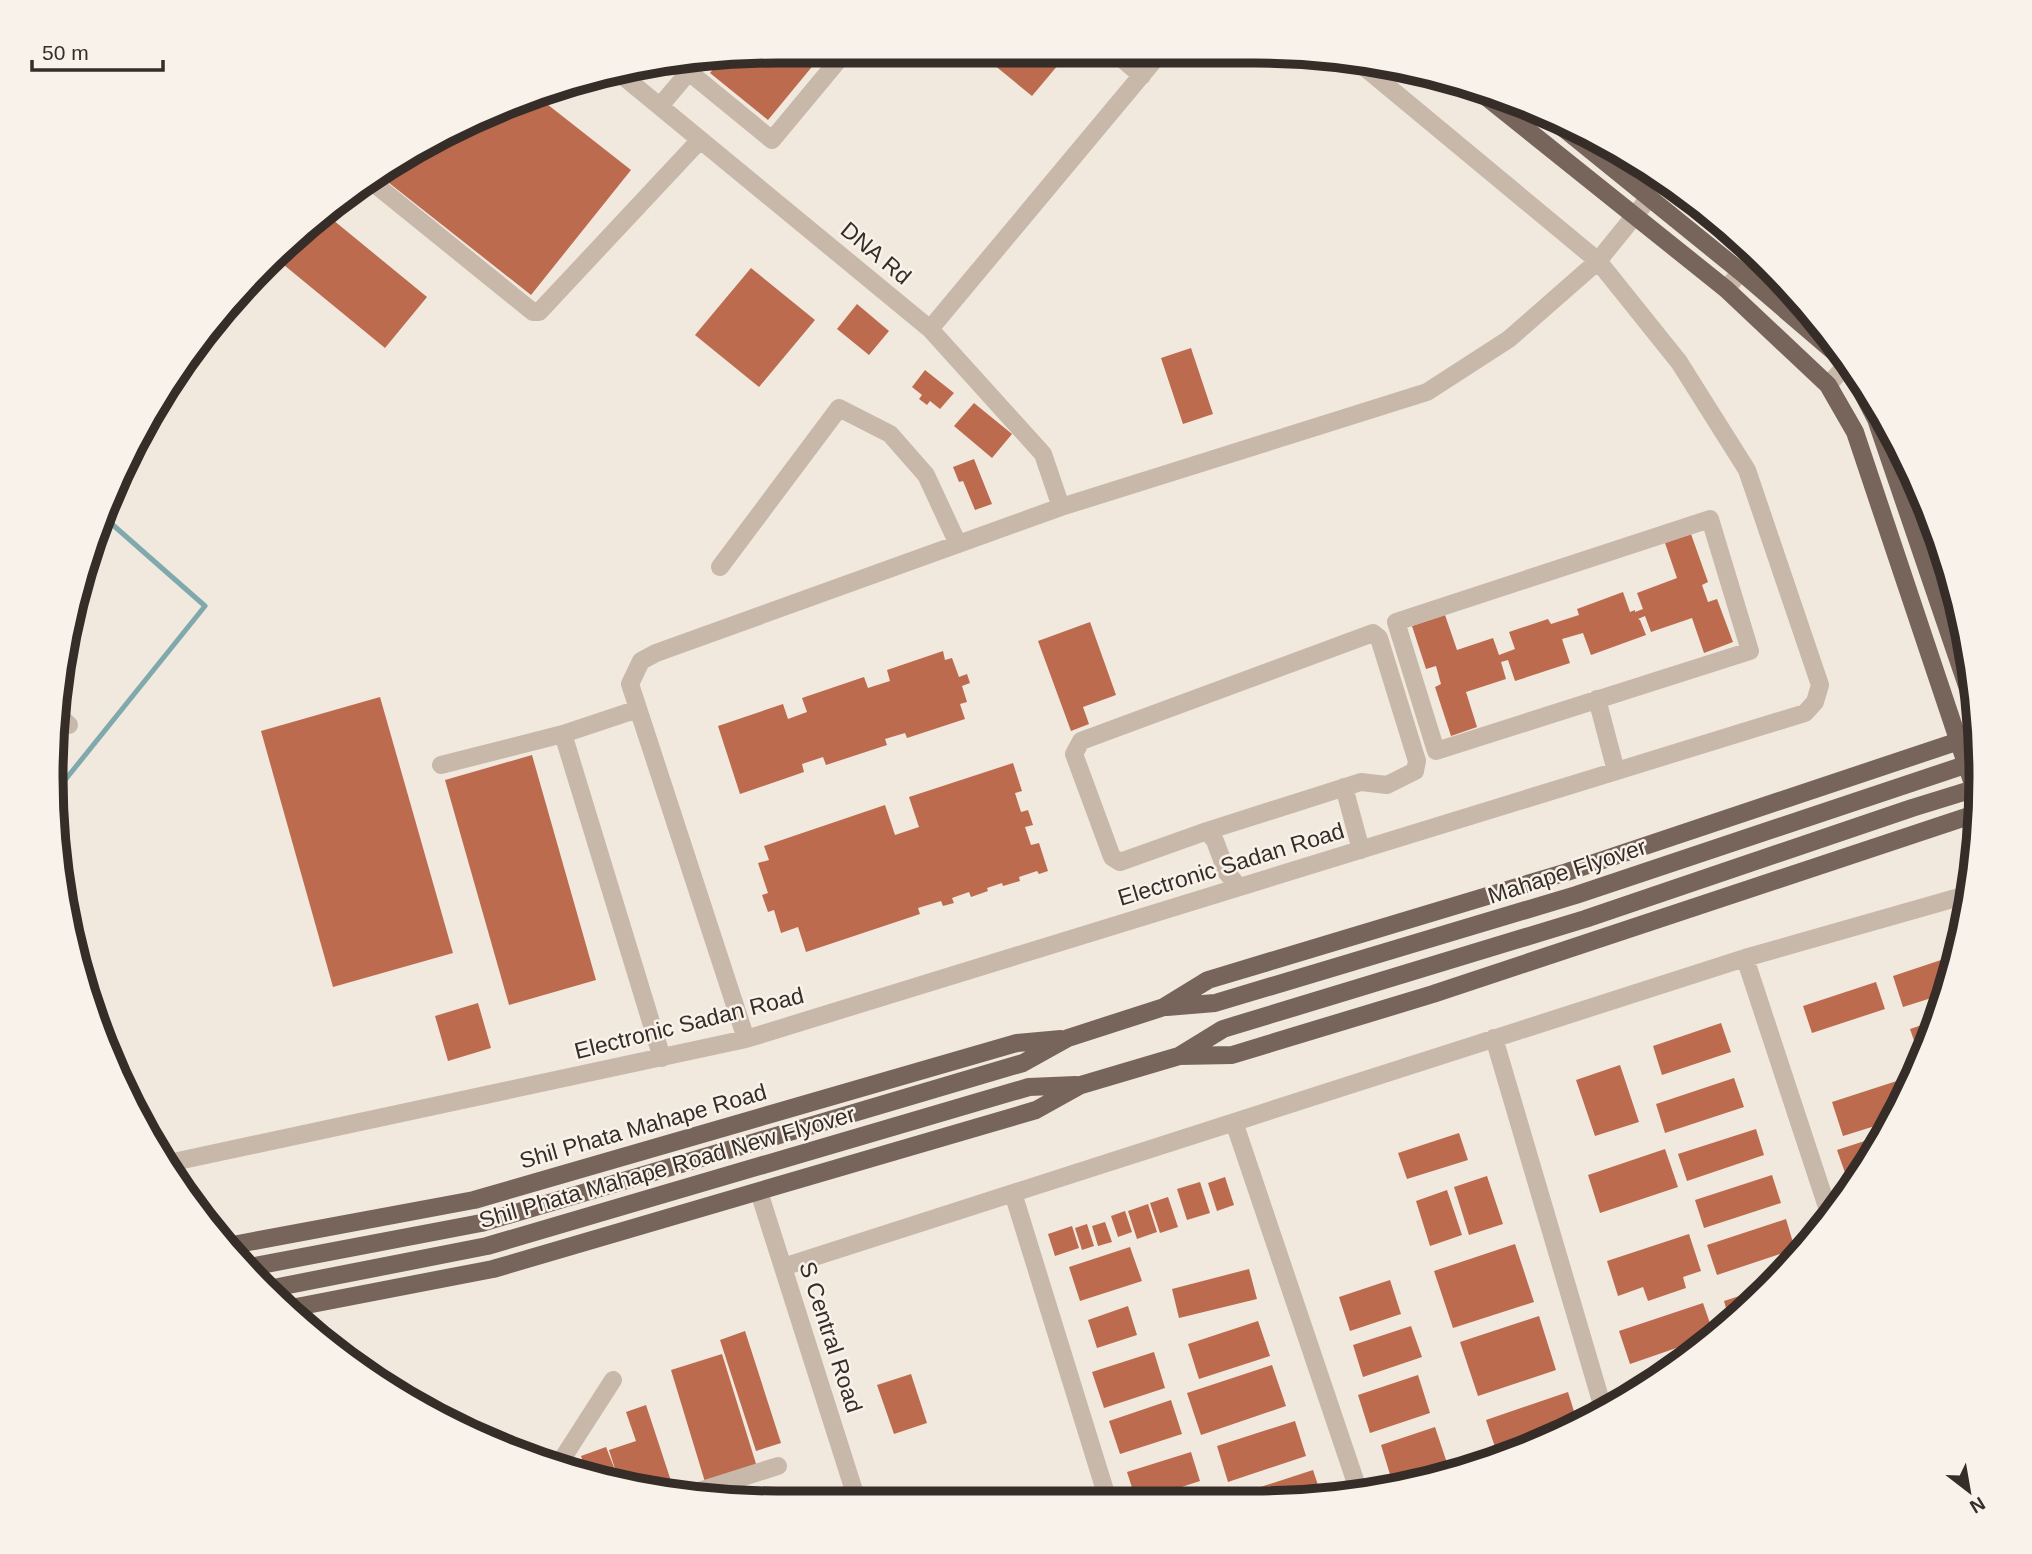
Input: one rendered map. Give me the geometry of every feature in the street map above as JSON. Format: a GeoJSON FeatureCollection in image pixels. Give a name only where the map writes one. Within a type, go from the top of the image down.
{"type":"FeatureCollection","features":[{"type":"Feature","properties":{"kind":"main road"},"geometry":{"type":"LineString","coordinates":[[1497,105],[1726,289],[1828,385],[1855,432],[1969,772]]}},
{"type":"Feature","properties":{"kind":"main road"},"geometry":{"type":"LineString","coordinates":[[1580,142],[1816,336]]}},
{"type":"Feature","properties":{"kind":"main road"},"geometry":{"type":"LineString","coordinates":[[1882,437],[1959,663]]}},
{"type":"Feature","properties":{"kind":"main road"},"geometry":{"type":"LineString","coordinates":[[1068,1038],[1164,1007],[1208,980],[1567,872],[1967,738]]}},
{"type":"Feature","properties":{"kind":"main road","name":"Mahape Flyover"},"geometry":{"type":"LineString","coordinates":[[1164,1007],[1215,1003],[1576,895],[1968,765]]}},
{"type":"Feature","properties":{"kind":"main road"},"geometry":{"type":"LineString","coordinates":[[298,1307],[493,1269],[1036,1110],[1082,1085],[1179,1056],[1223,1029],[1585,919],[1968,791]]}},
{"type":"Feature","properties":{"kind":"main road"},"geometry":{"type":"LineString","coordinates":[[1179,1056],[1232,1055],[1408,1002],[1967,817]]}},
{"type":"Feature","properties":{"kind":"main road","name":"Shil Phata Mahape Road New Flyover"},"geometry":{"type":"LineString","coordinates":[[257,1266],[481,1223],[1023,1063],[1068,1038]]}},
{"type":"Feature","properties":{"kind":"main road","name":"Shil Phata Mahape Road"},"geometry":{"type":"LineString","coordinates":[[237,1244],[474,1200],[1017,1043],[1068,1038]]}},
{"type":"Feature","properties":{"kind":"main road","name":"Shil Phata Mahape Road New Flyover"},"geometry":{"type":"LineString","coordinates":[[277,1287],[487,1246],[1029,1087],[1082,1085]]}},
{"type":"Feature","properties":{"kind":"street"},"geometry":{"type":"LineString","coordinates":[[696,68],[772,140],[836,63]]}},
{"type":"Feature","properties":{"kind":"street"},"geometry":{"type":"LineString","coordinates":[[1127,63],[1142,76]]}},
{"type":"Feature","properties":{"kind":"street"},"geometry":{"type":"LineString","coordinates":[[930,329],[1152,63]]}},
{"type":"Feature","properties":{"kind":"street"},"geometry":{"type":"LineString","coordinates":[[660,106],[692,68]]}},
{"type":"Feature","properties":{"kind":"street","name":"Electronic Sadan Road"},"geometry":{"type":"LineString","coordinates":[[176,1162],[746,1039],[1805,713],[1815,702],[1820,685],[1746,470],[1679,362],[1598,261],[1372,73]]}},
{"type":"Feature","properties":{"kind":"street","name":"DNA Rd"},"geometry":{"type":"LineString","coordinates":[[627,79],[930,329],[1043,454],[1061,507]]}},
{"type":"Feature","properties":{"kind":"street"},"geometry":{"type":"LineString","coordinates":[[377,186],[533,312],[539,312],[700,139]]}},
{"type":"Feature","properties":{"kind":"street"},"geometry":{"type":"LineString","coordinates":[[746,1039],[630,684],[640,661],[1061,507],[1427,392],[1509,339],[1598,261],[1649,198]]}},
{"type":"Feature","properties":{"kind":"street"},"geometry":{"type":"LineString","coordinates":[[1726,289],[1749,262]]}},
{"type":"Feature","properties":{"kind":"street"},"geometry":{"type":"LineString","coordinates":[[1828,385],[1842,370]]}},
{"type":"Feature","properties":{"kind":"street"},"geometry":{"type":"LineString","coordinates":[[720,567],[839,408],[890,433],[926,475],[958,544]]}},
{"type":"Feature","properties":{"kind":"street"},"geometry":{"type":"LineString","coordinates":[[1710,519],[1750,651],[1597,699],[1436,751],[1396,622],[1710,519]]}},
{"type":"Feature","properties":{"kind":"street"},"geometry":{"type":"LineString","coordinates":[[1373,633],[1379,638],[1417,761],[1415,771],[1387,785],[1361,782],[1207,831],[1120,862],[1112,857],[1074,754],[1081,741],[1373,633]]}},
{"type":"Feature","properties":{"kind":"street"},"geometry":{"type":"LineString","coordinates":[[1597,699],[1616,771]]}},
{"type":"Feature","properties":{"kind":"street"},"geometry":{"type":"LineString","coordinates":[[441,765],[563,734],[639,709]]}},
{"type":"Feature","properties":{"kind":"street"},"geometry":{"type":"LineString","coordinates":[[563,734],[662,1058]]}},
{"type":"Feature","properties":{"kind":"street"},"geometry":{"type":"LineString","coordinates":[[1344,787],[1361,850]]}},
{"type":"Feature","properties":{"kind":"street"},"geometry":{"type":"LineString","coordinates":[[1207,831],[1227,873],[1239,887]]}},
{"type":"Feature","properties":{"kind":"street"},"geometry":{"type":"LineString","coordinates":[[783,1267],[1745,958],[1958,897]]}},
{"type":"Feature","properties":{"kind":"street"},"geometry":{"type":"LineString","coordinates":[[1745,958],[1826,1205]]}},
{"type":"Feature","properties":{"kind":"street"},"geometry":{"type":"LineString","coordinates":[[1494,1038],[1601,1401]]}},
{"type":"Feature","properties":{"kind":"street"},"geometry":{"type":"LineString","coordinates":[[1234,1122],[1356,1484]]}},
{"type":"Feature","properties":{"kind":"street","name":"S Central Road"},"geometry":{"type":"LineString","coordinates":[[759,1192],[854,1491]]}},
{"type":"Feature","properties":{"kind":"street"},"geometry":{"type":"LineString","coordinates":[[1013,1193],[1105,1491]]}},
{"type":"Feature","properties":{"kind":"street"},"geometry":{"type":"LineString","coordinates":[[563,1458],[613,1381]]}},
{"type":"Feature","properties":{"kind":"street"},"geometry":{"type":"LineString","coordinates":[[711,1487],[778,1466]]}},
{"type":"Feature","properties":{"kind":"building"},"geometry":{"type":"Polygon","coordinates":[[[815,63],[768,120],[710,73],[716,66],[815,63]]]}},
{"type":"Feature","properties":{"kind":"building"},"geometry":{"type":"Polygon","coordinates":[[[992,63],[1060,63],[1032,96],[992,63]]]}},
{"type":"Feature","properties":{"kind":"building"},"geometry":{"type":"Polygon","coordinates":[[[544,102],[631,170],[531,295],[385,180],[461,137],[544,102]]]}},
{"type":"Feature","properties":{"kind":"building"},"geometry":{"type":"Polygon","coordinates":[[[332,219],[427,297],[385,348],[282,263],[332,219]]]}},
{"type":"Feature","properties":{"kind":"building"},"geometry":{"type":"Polygon","coordinates":[[[751,268],[815,320],[759,387],[695,335],[751,268]]]}},
{"type":"Feature","properties":{"kind":"building"},"geometry":{"type":"Polygon","coordinates":[[[857,304],[889,331],[869,355],[837,329],[857,304]]]}},
{"type":"Feature","properties":{"kind":"building"},"geometry":{"type":"Polygon","coordinates":[[[1191,348],[1213,414],[1183,424],[1161,358],[1191,348]]]}},
{"type":"Feature","properties":{"kind":"building"},"geometry":{"type":"Polygon","coordinates":[[[925,370],[954,393],[940,409],[930,401],[927,405],[919,399],[922,395],[912,387],[925,370]]]}},
{"type":"Feature","properties":{"kind":"building"},"geometry":{"type":"Polygon","coordinates":[[[974,403],[1012,434],[992,458],[954,426],[974,403]]]}},
{"type":"Feature","properties":{"kind":"building"},"geometry":{"type":"Polygon","coordinates":[[[974,459],[992,504],[975,510],[963,481],[959,482],[953,467],[974,459]]]}},
{"type":"Feature","properties":{"kind":"building"},"geometry":{"type":"Polygon","coordinates":[[[1691,534],[1708,582],[1702,585],[1708,602],[1717,599],[1733,642],[1704,653],[1692,618],[1651,632],[1645,616],[1638,619],[1646,635],[1591,655],[1583,633],[1562,639],[1570,663],[1515,681],[1508,660],[1501,662],[1506,679],[1466,692],[1477,727],[1451,736],[1435,687],[1441,684],[1436,666],[1426,669],[1412,626],[1445,615],[1457,650],[1493,638],[1499,655],[1515,649],[1509,632],[1548,619],[1551,624],[1579,615],[1577,609],[1623,592],[1630,612],[1635,612],[1643,609],[1637,593],[1677,578],[1665,543],[1691,534]]]}},
{"type":"Feature","properties":{"kind":"building"},"geometry":{"type":"Polygon","coordinates":[[[1090,622],[1116,695],[1083,707],[1089,724],[1071,731],[1038,641],[1090,622]]]}},
{"type":"Feature","properties":{"kind":"building"},"geometry":{"type":"Polygon","coordinates":[[[943,651],[945,660],[952,658],[959,677],[967,674],[970,683],[962,686],[967,702],[960,704],[965,719],[907,738],[905,733],[885,739],[887,745],[826,765],[823,757],[802,764],[804,772],[740,794],[718,726],[783,704],[788,719],[807,712],[802,698],[864,677],[868,688],[890,681],[887,670],[943,651]]]}},
{"type":"Feature","properties":{"kind":"building"},"geometry":{"type":"Polygon","coordinates":[[[380,697],[453,953],[333,987],[261,731],[380,697]]]}},
{"type":"Feature","properties":{"kind":"building"},"geometry":{"type":"Polygon","coordinates":[[[532,755],[596,980],[509,1005],[445,780],[532,755]]]}},
{"type":"Feature","properties":{"kind":"building"},"geometry":{"type":"Polygon","coordinates":[[[1013,763],[1022,791],[1015,793],[1021,812],[1028,810],[1033,825],[1025,827],[1031,845],[1039,843],[1048,871],[1039,874],[1037,871],[1019,877],[1020,881],[1003,886],[1002,883],[971,897],[969,892],[952,898],[954,903],[943,906],[941,901],[918,908],[920,914],[806,952],[798,927],[781,933],[774,910],[768,912],[762,895],[768,893],[758,863],[769,860],[764,846],[885,805],[895,835],[919,827],[909,797],[1013,763]]]}},
{"type":"Feature","properties":{"kind":"building"},"geometry":{"type":"Polygon","coordinates":[[[1946,958],[1934,997],[1903,1007],[1893,976],[1946,958]]]}},
{"type":"Feature","properties":{"kind":"building"},"geometry":{"type":"Polygon","coordinates":[[[1876,982],[1885,1009],[1812,1033],[1803,1006],[1876,982]]]}},
{"type":"Feature","properties":{"kind":"building"},"geometry":{"type":"Polygon","coordinates":[[[478,1003],[491,1048],[448,1061],[435,1016],[478,1003]]]}},
{"type":"Feature","properties":{"kind":"building"},"geometry":{"type":"Polygon","coordinates":[[[1721,1023],[1731,1052],[1662,1075],[1653,1046],[1721,1023]]]}},
{"type":"Feature","properties":{"kind":"building"},"geometry":{"type":"Polygon","coordinates":[[[1925,1024],[1916,1047],[1910,1029],[1925,1024]]]}},
{"type":"Feature","properties":{"kind":"building"},"geometry":{"type":"Polygon","coordinates":[[[1620,1065],[1639,1122],[1595,1136],[1576,1080],[1620,1065]]]}},
{"type":"Feature","properties":{"kind":"building"},"geometry":{"type":"Polygon","coordinates":[[[1734,1078],[1744,1107],[1665,1133],[1656,1104],[1734,1078]]]}},
{"type":"Feature","properties":{"kind":"building"},"geometry":{"type":"Polygon","coordinates":[[[1901,1080],[1878,1125],[1843,1136],[1832,1102],[1901,1080]]]}},
{"type":"Feature","properties":{"kind":"building"},"geometry":{"type":"Polygon","coordinates":[[[1756,1129],[1764,1155],[1687,1181],[1678,1154],[1756,1129]]]}},
{"type":"Feature","properties":{"kind":"building"},"geometry":{"type":"Polygon","coordinates":[[[1459,1133],[1468,1160],[1407,1179],[1398,1153],[1459,1133]]]}},
{"type":"Feature","properties":{"kind":"building"},"geometry":{"type":"Polygon","coordinates":[[[1870,1139],[1847,1177],[1837,1150],[1870,1139]]]}},
{"type":"Feature","properties":{"kind":"building"},"geometry":{"type":"Polygon","coordinates":[[[1665,1149],[1678,1187],[1600,1213],[1588,1175],[1665,1149]]]}},
{"type":"Feature","properties":{"kind":"building"},"geometry":{"type":"Polygon","coordinates":[[[1772,1175],[1781,1203],[1704,1228],[1695,1200],[1772,1175]]]}},
{"type":"Feature","properties":{"kind":"building"},"geometry":{"type":"Polygon","coordinates":[[[1487,1176],[1503,1224],[1469,1235],[1454,1187],[1487,1176]]]}},
{"type":"Feature","properties":{"kind":"building"},"geometry":{"type":"Polygon","coordinates":[[[1225,1177],[1234,1205],[1217,1211],[1208,1183],[1225,1177]]]}},
{"type":"Feature","properties":{"kind":"building"},"geometry":{"type":"Polygon","coordinates":[[[1200,1182],[1210,1213],[1187,1220],[1177,1189],[1200,1182]]]}},
{"type":"Feature","properties":{"kind":"building"},"geometry":{"type":"Polygon","coordinates":[[[1447,1190],[1462,1235],[1430,1246],[1416,1201],[1447,1190]]]}},
{"type":"Feature","properties":{"kind":"building"},"geometry":{"type":"Polygon","coordinates":[[[1168,1197],[1178,1227],[1160,1233],[1150,1203],[1168,1197]]]}},
{"type":"Feature","properties":{"kind":"building"},"geometry":{"type":"Polygon","coordinates":[[[1148,1204],[1157,1232],[1137,1239],[1128,1211],[1148,1204]]]}},
{"type":"Feature","properties":{"kind":"building"},"geometry":{"type":"Polygon","coordinates":[[[1125,1211],[1132,1232],[1118,1237],[1111,1216],[1125,1211]]]}},
{"type":"Feature","properties":{"kind":"building"},"geometry":{"type":"Polygon","coordinates":[[[1786,1219],[1794,1246],[1789,1251],[1717,1275],[1707,1245],[1786,1219]]]}},
{"type":"Feature","properties":{"kind":"building"},"geometry":{"type":"Polygon","coordinates":[[[1105,1222],[1112,1242],[1098,1246],[1092,1226],[1105,1222]]]}},
{"type":"Feature","properties":{"kind":"building"},"geometry":{"type":"Polygon","coordinates":[[[1087,1224],[1094,1246],[1082,1250],[1075,1228],[1087,1224]]]}},
{"type":"Feature","properties":{"kind":"building"},"geometry":{"type":"Polygon","coordinates":[[[1072,1226],[1079,1248],[1055,1256],[1048,1234],[1072,1226]]]}},
{"type":"Feature","properties":{"kind":"building"},"geometry":{"type":"Polygon","coordinates":[[[1689,1234],[1701,1271],[1683,1277],[1686,1288],[1648,1301],[1643,1287],[1618,1296],[1607,1261],[1689,1234]]]}},
{"type":"Feature","properties":{"kind":"building"},"geometry":{"type":"Polygon","coordinates":[[[1515,1244],[1534,1302],[1453,1328],[1434,1271],[1515,1244]]]}},
{"type":"Feature","properties":{"kind":"building"},"geometry":{"type":"Polygon","coordinates":[[[1130,1247],[1142,1281],[1080,1301],[1069,1267],[1130,1247]]]}},
{"type":"Feature","properties":{"kind":"building"},"geometry":{"type":"Polygon","coordinates":[[[1249,1269],[1257,1299],[1179,1318],[1172,1289],[1249,1269]]]}},
{"type":"Feature","properties":{"kind":"building"},"geometry":{"type":"Polygon","coordinates":[[[1390,1280],[1401,1314],[1350,1331],[1339,1297],[1390,1280]]]}},
{"type":"Feature","properties":{"kind":"building"},"geometry":{"type":"Polygon","coordinates":[[[1748,1293],[1727,1313],[1724,1301],[1748,1293]]]}},
{"type":"Feature","properties":{"kind":"building"},"geometry":{"type":"Polygon","coordinates":[[[1703,1303],[1711,1326],[1689,1344],[1630,1364],[1619,1331],[1703,1303]]]}},
{"type":"Feature","properties":{"kind":"building"},"geometry":{"type":"Polygon","coordinates":[[[1128,1306],[1137,1335],[1097,1348],[1088,1320],[1128,1306]]]}},
{"type":"Feature","properties":{"kind":"building"},"geometry":{"type":"Polygon","coordinates":[[[1539,1316],[1556,1370],[1478,1396],[1460,1342],[1539,1316]]]}},
{"type":"Feature","properties":{"kind":"building"},"geometry":{"type":"Polygon","coordinates":[[[1258,1321],[1270,1356],[1199,1379],[1188,1344],[1258,1321]]]}},
{"type":"Feature","properties":{"kind":"building"},"geometry":{"type":"Polygon","coordinates":[[[1411,1326],[1422,1357],[1363,1377],[1353,1345],[1411,1326]]]}},
{"type":"Feature","properties":{"kind":"building"},"geometry":{"type":"Polygon","coordinates":[[[745,1331],[781,1443],[756,1451],[720,1340],[745,1331]]]}},
{"type":"Feature","properties":{"kind":"building"},"geometry":{"type":"Polygon","coordinates":[[[1154,1352],[1165,1388],[1104,1408],[1092,1372],[1154,1352]]]}},
{"type":"Feature","properties":{"kind":"building"},"geometry":{"type":"Polygon","coordinates":[[[722,1354],[757,1467],[705,1482],[671,1370],[722,1354]]]}},
{"type":"Feature","properties":{"kind":"building"},"geometry":{"type":"Polygon","coordinates":[[[1272,1365],[1286,1406],[1201,1435],[1187,1393],[1272,1365]]]}},
{"type":"Feature","properties":{"kind":"building"},"geometry":{"type":"Polygon","coordinates":[[[911,1374],[927,1423],[894,1434],[877,1385],[911,1374]]]}},
{"type":"Feature","properties":{"kind":"building"},"geometry":{"type":"Polygon","coordinates":[[[1418,1375],[1430,1413],[1370,1433],[1358,1395],[1418,1375]]]}},
{"type":"Feature","properties":{"kind":"building"},"geometry":{"type":"Polygon","coordinates":[[[1568,1392],[1575,1415],[1496,1449],[1486,1420],[1568,1392]]]}},
{"type":"Feature","properties":{"kind":"building"},"geometry":{"type":"Polygon","coordinates":[[[1171,1400],[1182,1434],[1120,1454],[1109,1421],[1171,1400]]]}},
{"type":"Feature","properties":{"kind":"building"},"geometry":{"type":"Polygon","coordinates":[[[646,1405],[672,1483],[616,1472],[609,1450],[636,1441],[626,1412],[646,1405]]]}},
{"type":"Feature","properties":{"kind":"building"},"geometry":{"type":"Polygon","coordinates":[[[1295,1421],[1306,1456],[1228,1482],[1217,1446],[1295,1421]]]}},
{"type":"Feature","properties":{"kind":"building"},"geometry":{"type":"Polygon","coordinates":[[[1435,1427],[1447,1463],[1391,1478],[1381,1445],[1435,1427]]]}},
{"type":"Feature","properties":{"kind":"building"},"geometry":{"type":"Polygon","coordinates":[[[606,1447],[616,1472],[584,1464],[581,1456],[606,1447]]]}},
{"type":"Feature","properties":{"kind":"building"},"geometry":{"type":"Polygon","coordinates":[[[1191,1452],[1200,1481],[1169,1491],[1133,1491],[1127,1472],[1191,1452]]]}},
{"type":"Feature","properties":{"kind":"building"},"geometry":{"type":"Polygon","coordinates":[[[1313,1470],[1319,1488],[1302,1489],[1248,1491],[1313,1470]]]}},
{"type":"Feature","properties":{"kind":"waterway"},"geometry":{"type":"LineString","coordinates":[[63,782],[205,606],[110,523]]}}]}
